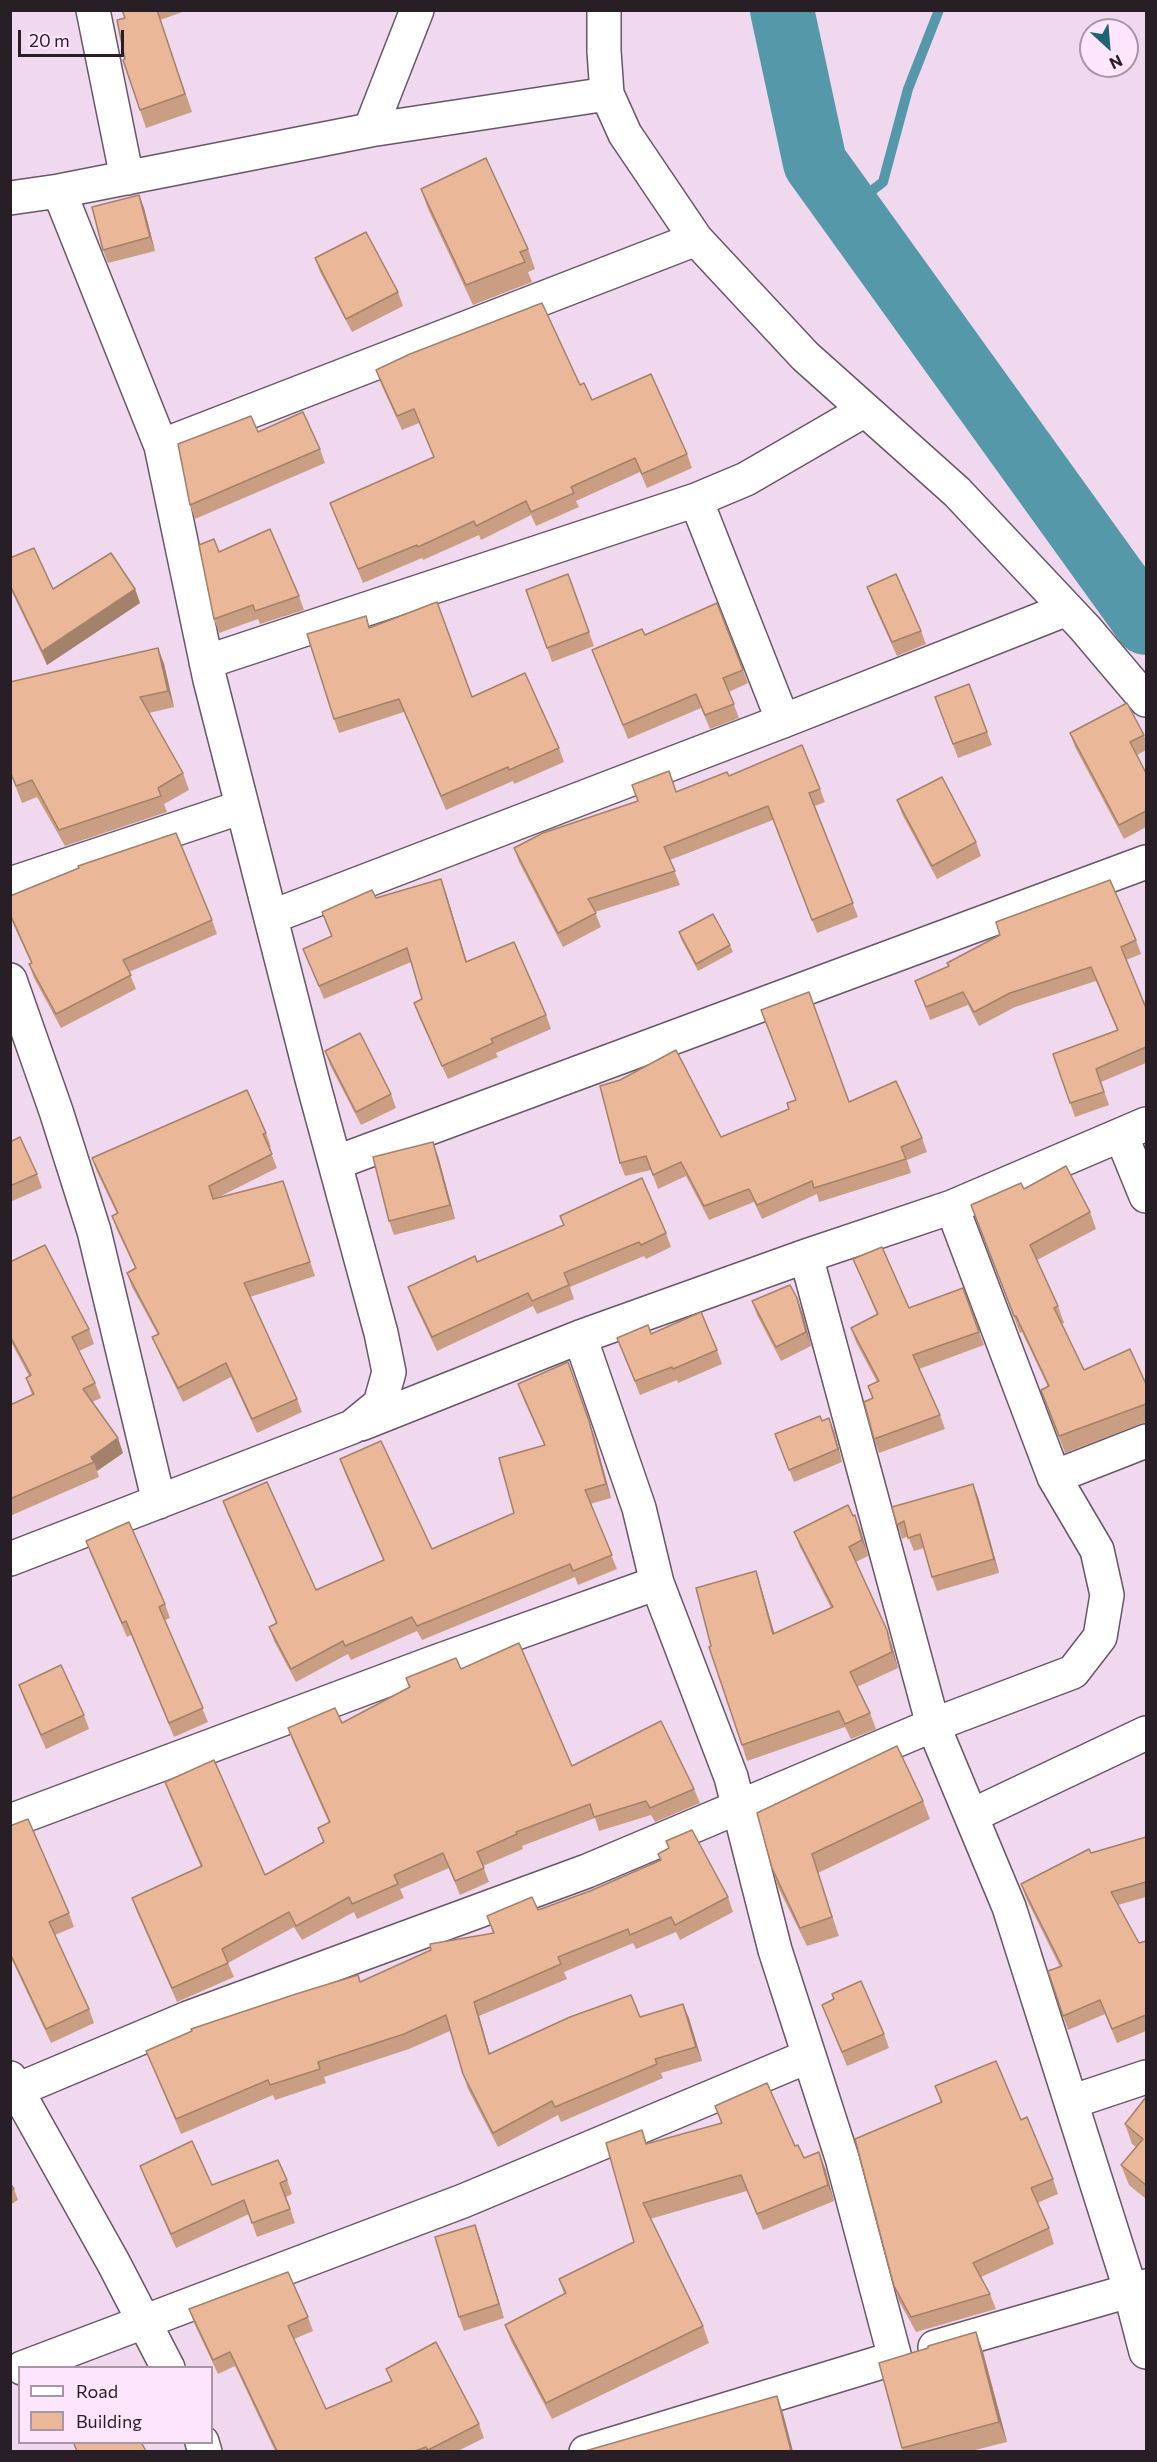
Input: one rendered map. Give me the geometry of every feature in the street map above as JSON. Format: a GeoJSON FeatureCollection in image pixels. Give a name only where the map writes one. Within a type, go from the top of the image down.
{"type":"FeatureCollection","features":[{"type":"Feature","properties":{"kind":"street"},"geometry":{"type":"LineString","coordinates":[[93,10],[127,178]]}},
{"type":"Feature","properties":{"kind":"street"},"geometry":{"type":"LineString","coordinates":[[370,130],[417,10]]}},
{"type":"Feature","properties":{"kind":"street"},"geometry":{"type":"LineString","coordinates":[[604,10],[607,94],[625,134],[696,239],[805,356],[957,492],[1067,609],[1146,700]]}},
{"type":"Feature","properties":{"kind":"street"},"geometry":{"type":"LineString","coordinates":[[10,198],[59,191],[370,130],[607,94]]}},
{"type":"Feature","properties":{"kind":"street"},"geometry":{"type":"LineString","coordinates":[[59,191],[161,446],[206,662],[270,917],[381,1333],[388,1372],[380,1404],[352,1427]]}},
{"type":"Feature","properties":{"kind":"street"},"geometry":{"type":"LineString","coordinates":[[161,446],[696,239]]}},
{"type":"Feature","properties":{"kind":"street"},"geometry":{"type":"LineString","coordinates":[[206,662],[696,500],[746,479],[865,410]]}},
{"type":"Feature","properties":{"kind":"street"},"geometry":{"type":"LineString","coordinates":[[696,500],[783,721]]}},
{"type":"Feature","properties":{"kind":"street"},"geometry":{"type":"LineString","coordinates":[[270,917],[783,721],[1067,609]]}},
{"type":"Feature","properties":{"kind":"street"},"geometry":{"type":"LineString","coordinates":[[10,884],[242,807]]}},
{"type":"Feature","properties":{"kind":"street"},"geometry":{"type":"LineString","coordinates":[[335,1163],[1146,862]]}},
{"type":"Feature","properties":{"kind":"street"},"geometry":{"type":"LineString","coordinates":[[10,980],[57,1111],[94,1231],[159,1502]]}},
{"type":"Feature","properties":{"kind":"street"},"geometry":{"type":"LineString","coordinates":[[10,1559],[580,1337],[952,1207],[1134,1130],[1146,1196]]}},
{"type":"Feature","properties":{"kind":"street"},"geometry":{"type":"LineString","coordinates":[[167,2366],[14,2084],[587,1871],[933,1725],[1073,1672],[1100,1637],[1107,1595],[1097,1550],[1054,1477],[952,1207]]}},
{"type":"Feature","properties":{"kind":"street"},"geometry":{"type":"LineString","coordinates":[[807,1256],[933,1725],[1009,1907],[1071,2102],[1138,2288],[1146,2352]]}},
{"type":"Feature","properties":{"kind":"street"},"geometry":{"type":"LineString","coordinates":[[580,1337],[639,1508],[657,1583],[731,1777],[775,1950],[842,2158],[895,2358]]}},
{"type":"Feature","properties":{"kind":"street"},"geometry":{"type":"LineString","coordinates":[[1054,1477],[1146,1441]]}},
{"type":"Feature","properties":{"kind":"street"},"geometry":{"type":"LineString","coordinates":[[10,1821],[424,1666],[657,1583]]}},
{"type":"Feature","properties":{"kind":"street"},"geometry":{"type":"LineString","coordinates":[[971,1816],[1146,1732]]}},
{"type":"Feature","properties":{"kind":"street"},"geometry":{"type":"LineString","coordinates":[[26,2366],[463,2201],[809,2056]]}},
{"type":"Feature","properties":{"kind":"street"},"geometry":{"type":"LineString","coordinates":[[1071,2102],[1146,2077]]}},
{"type":"Feature","properties":{"kind":"street"},"geometry":{"type":"LineString","coordinates":[[586,2451],[1138,2288]]}},
{"type":"Feature","properties":{"kind":"building"},"geometry":{"type":"Polygon","coordinates":[[[122,10],[157,10],[185,94],[140,110],[123,60],[125,59],[117,20],[125,18],[122,10]]]}},
{"type":"Feature","properties":{"kind":"building"},"geometry":{"type":"Polygon","coordinates":[[[486,158],[528,249],[520,252],[525,262],[466,285],[421,189],[486,158]]]}},
{"type":"Feature","properties":{"kind":"building"},"geometry":{"type":"Polygon","coordinates":[[[139,195],[150,237],[103,250],[92,207],[139,195]]]}},
{"type":"Feature","properties":{"kind":"building"},"geometry":{"type":"Polygon","coordinates":[[[366,232],[398,292],[346,319],[315,258],[366,232]]]}},
{"type":"Feature","properties":{"kind":"building"},"geometry":{"type":"Polygon","coordinates":[[[542,303],[580,385],[584,383],[592,400],[651,374],[687,454],[642,474],[635,458],[571,487],[574,493],[531,512],[526,501],[476,526],[474,521],[418,547],[417,545],[358,569],[330,503],[434,457],[414,409],[397,416],[376,370],[410,354],[542,303]]]}},
{"type":"Feature","properties":{"kind":"building"},"geometry":{"type":"Polygon","coordinates":[[[303,412],[320,449],[190,505],[178,444],[251,416],[258,432],[303,412]]]}},
{"type":"Feature","properties":{"kind":"building"},"geometry":{"type":"Polygon","coordinates":[[[270,529],[299,596],[255,611],[253,605],[214,619],[199,545],[214,539],[219,552],[270,529]]]}},
{"type":"Feature","properties":{"kind":"building"},"geometry":{"type":"Polygon","coordinates":[[[34,548],[53,589],[111,553],[135,589],[42,651],[10,585],[10,558],[34,548]]]}},
{"type":"Feature","properties":{"kind":"building"},"geometry":{"type":"Polygon","coordinates":[[[568,574],[589,632],[547,648],[526,590],[568,574]]]}},
{"type":"Feature","properties":{"kind":"building"},"geometry":{"type":"Polygon","coordinates":[[[896,574],[921,631],[892,642],[867,587],[896,574]]]}},
{"type":"Feature","properties":{"kind":"building"},"geometry":{"type":"Polygon","coordinates":[[[437,602],[472,697],[525,673],[559,748],[441,796],[399,699],[334,719],[307,634],[366,616],[369,628],[437,602]]]}},
{"type":"Feature","properties":{"kind":"building"},"geometry":{"type":"Polygon","coordinates":[[[717,603],[743,670],[723,678],[734,704],[705,715],[696,694],[623,725],[592,650],[642,629],[645,635],[717,603]]]}},
{"type":"Feature","properties":{"kind":"building"},"geometry":{"type":"Polygon","coordinates":[[[158,648],[168,691],[140,697],[183,773],[158,788],[161,796],[59,830],[32,780],[16,786],[10,771],[10,682],[158,648]]]}},
{"type":"Feature","properties":{"kind":"building"},"geometry":{"type":"Polygon","coordinates":[[[969,684],[987,732],[953,744],[935,697],[969,684]]]}},
{"type":"Feature","properties":{"kind":"building"},"geometry":{"type":"Polygon","coordinates":[[[1127,703],[1144,735],[1130,742],[1146,773],[1146,811],[1119,825],[1070,733],[1127,703]]]}},
{"type":"Feature","properties":{"kind":"building"},"geometry":{"type":"Polygon","coordinates":[[[802,745],[820,789],[809,793],[853,903],[812,920],[768,806],[664,847],[675,871],[588,899],[596,913],[558,933],[514,848],[543,833],[638,801],[632,785],[669,771],[676,792],[727,772],[729,776],[802,745]]]}},
{"type":"Feature","properties":{"kind":"building"},"geometry":{"type":"Polygon","coordinates":[[[942,777],[976,842],[932,866],[897,800],[942,777]]]}},
{"type":"Feature","properties":{"kind":"building"},"geometry":{"type":"Polygon","coordinates":[[[176,833],[212,920],[123,960],[131,975],[56,1014],[29,964],[32,963],[10,914],[10,896],[79,868],[78,866],[176,833]]]}},
{"type":"Feature","properties":{"kind":"building"},"geometry":{"type":"Polygon","coordinates":[[[441,879],[466,962],[514,942],[546,1015],[491,1039],[493,1043],[442,1066],[414,1003],[422,999],[407,948],[319,986],[303,949],[332,936],[322,912],[372,890],[376,898],[441,879]]]}},
{"type":"Feature","properties":{"kind":"building"},"geometry":{"type":"Polygon","coordinates":[[[1110,880],[1136,940],[1121,947],[1146,1008],[1146,1047],[1096,1069],[1104,1092],[1070,1103],[1053,1054],[1118,1030],[1091,967],[1010,993],[974,1012],[963,992],[926,1007],[915,981],[949,966],[947,963],[1000,935],[996,922],[1110,880]]]}},
{"type":"Feature","properties":{"kind":"building"},"geometry":{"type":"Polygon","coordinates":[[[713,914],[730,945],[696,964],[679,932],[713,914]]]}},
{"type":"Feature","properties":{"kind":"building"},"geometry":{"type":"Polygon","coordinates":[[[809,992],[849,1102],[896,1081],[922,1138],[901,1147],[906,1159],[814,1188],[812,1181],[757,1205],[749,1189],[704,1206],[681,1162],[653,1175],[646,1156],[620,1163],[600,1086],[620,1080],[676,1050],[721,1137],[789,1109],[787,1103],[796,1100],[761,1010],[809,992]]]}},
{"type":"Feature","properties":{"kind":"building"},"geometry":{"type":"Polygon","coordinates":[[[360,1033],[391,1094],[356,1112],[325,1051],[360,1033]]]}},
{"type":"Feature","properties":{"kind":"building"},"geometry":{"type":"Polygon","coordinates":[[[247,1090],[266,1133],[263,1134],[272,1154],[209,1186],[213,1199],[283,1181],[310,1262],[244,1283],[297,1399],[252,1419],[226,1363],[178,1388],[152,1337],[159,1334],[127,1273],[136,1268],[112,1216],[118,1213],[92,1158],[247,1090]]]}},
{"type":"Feature","properties":{"kind":"building"},"geometry":{"type":"Polygon","coordinates":[[[20,1137],[37,1174],[10,1186],[10,1142],[20,1137]]]}},
{"type":"Feature","properties":{"kind":"building"},"geometry":{"type":"Polygon","coordinates":[[[433,1142],[450,1205],[389,1221],[373,1157],[433,1142]]]}},
{"type":"Feature","properties":{"kind":"building"},"geometry":{"type":"Polygon","coordinates":[[[1066,1166],[1090,1212],[1030,1245],[1058,1306],[1054,1308],[1084,1370],[1130,1349],[1146,1384],[1146,1404],[1059,1436],[1041,1390],[1049,1386],[1014,1316],[971,1205],[1021,1183],[1024,1189],[1066,1166]]]}},
{"type":"Feature","properties":{"kind":"building"},"geometry":{"type":"Polygon","coordinates":[[[642,1178],[666,1233],[641,1245],[639,1242],[564,1273],[569,1285],[532,1301],[528,1293],[432,1337],[408,1287],[475,1256],[477,1262],[564,1225],[560,1216],[642,1178]]]}},
{"type":"Feature","properties":{"kind":"building"},"geometry":{"type":"Polygon","coordinates":[[[45,1245],[89,1329],[72,1337],[95,1383],[83,1389],[118,1438],[91,1457],[94,1462],[10,1499],[10,1405],[34,1394],[26,1378],[31,1375],[10,1336],[10,1262],[45,1245]]]}},
{"type":"Feature","properties":{"kind":"building"},"geometry":{"type":"Polygon","coordinates":[[[882,1247],[909,1308],[963,1288],[979,1332],[913,1355],[940,1415],[874,1439],[864,1402],[873,1398],[868,1386],[879,1381],[851,1328],[878,1314],[853,1259],[882,1247]]]}},
{"type":"Feature","properties":{"kind":"building"},"geometry":{"type":"Polygon","coordinates":[[[790,1285],[797,1298],[806,1332],[776,1347],[752,1301],[790,1285]]]}},
{"type":"Feature","properties":{"kind":"building"},"geometry":{"type":"Polygon","coordinates":[[[701,1312],[717,1350],[673,1369],[672,1367],[635,1381],[617,1338],[648,1325],[651,1334],[701,1312]]]}},
{"type":"Feature","properties":{"kind":"building"},"geometry":{"type":"Polygon","coordinates":[[[568,1362],[589,1421],[606,1484],[585,1490],[612,1555],[573,1571],[570,1564],[417,1626],[412,1617],[345,1646],[343,1641],[291,1669],[269,1627],[277,1623],[223,1501],[267,1482],[316,1590],[384,1560],[340,1459],[381,1441],[432,1549],[514,1513],[499,1458],[545,1445],[518,1384],[568,1362]]]}},
{"type":"Feature","properties":{"kind":"building"},"geometry":{"type":"Polygon","coordinates":[[[820,1416],[822,1421],[829,1418],[838,1449],[789,1470],[775,1434],[820,1416]]]}},
{"type":"Feature","properties":{"kind":"building"},"geometry":{"type":"Polygon","coordinates":[[[973,1484],[994,1559],[932,1577],[920,1534],[908,1538],[904,1521],[897,1525],[892,1507],[973,1484]]]}},
{"type":"Feature","properties":{"kind":"building"},"geometry":{"type":"Polygon","coordinates":[[[848,1505],[853,1516],[855,1515],[862,1540],[849,1547],[887,1630],[892,1652],[850,1672],[870,1713],[845,1724],[839,1711],[742,1745],[709,1647],[711,1646],[696,1588],[756,1571],[773,1634],[833,1607],[794,1532],[848,1505]]]}},
{"type":"Feature","properties":{"kind":"building"},"geometry":{"type":"Polygon","coordinates":[[[129,1522],[165,1604],[159,1607],[203,1708],[169,1723],[126,1621],[122,1623],[86,1541],[129,1522]]]}},
{"type":"Feature","properties":{"kind":"building"},"geometry":{"type":"Polygon","coordinates":[[[519,1643],[572,1766],[661,1721],[694,1789],[650,1808],[646,1801],[594,1817],[590,1804],[516,1832],[517,1834],[477,1852],[484,1868],[455,1881],[443,1853],[394,1875],[398,1884],[352,1904],[349,1897],[296,1926],[289,1912],[222,1949],[228,1963],[172,1988],[132,1898],[202,1866],[165,1782],[214,1760],[265,1875],[324,1842],[318,1828],[330,1822],[288,1728],[335,1708],[342,1723],[410,1687],[406,1678],[456,1658],[461,1669],[519,1643]]]}},
{"type":"Feature","properties":{"kind":"building"},"geometry":{"type":"Polygon","coordinates":[[[61,1665],[84,1715],[41,1735],[19,1685],[61,1665]]]}},
{"type":"Feature","properties":{"kind":"building"},"geometry":{"type":"Polygon","coordinates":[[[897,1746],[923,1801],[812,1854],[832,1917],[800,1928],[772,1868],[757,1813],[897,1746]]]}},
{"type":"Feature","properties":{"kind":"building"},"geometry":{"type":"Polygon","coordinates":[[[28,1819],[69,1913],[49,1922],[89,2009],[46,2029],[10,1953],[10,1826],[28,1819]]]}},
{"type":"Feature","properties":{"kind":"building"},"geometry":{"type":"Polygon","coordinates":[[[692,1830],[728,1897],[675,1925],[671,1917],[630,1935],[628,1929],[558,1957],[561,1964],[474,2002],[489,2054],[570,2017],[631,1995],[640,2017],[683,2004],[696,2047],[655,2059],[657,2064],[555,2107],[552,2101],[493,2133],[463,2074],[446,2015],[404,2034],[318,2062],[320,2069],[270,2085],[268,2080],[176,2119],[146,2051],[192,2031],[191,2029],[296,1994],[358,1975],[360,1982],[431,1950],[430,1944],[494,1933],[487,1916],[532,1897],[538,1910],[590,1891],[661,1860],[658,1854],[669,1848],[666,1841],[692,1830]]]}},
{"type":"Feature","properties":{"kind":"building"},"geometry":{"type":"Polygon","coordinates":[[[1146,1837],[1146,1882],[1111,1892],[1139,1943],[1146,1941],[1146,2015],[1112,2029],[1100,2000],[1063,2016],[1048,1971],[1062,1966],[1021,1884],[1089,1849],[1091,1853],[1146,1837]]]}},
{"type":"Feature","properties":{"kind":"building"},"geometry":{"type":"Polygon","coordinates":[[[861,1981],[884,2034],[842,2052],[822,2005],[834,1999],[832,1994],[861,1981]]]}},
{"type":"Feature","properties":{"kind":"building"},"geometry":{"type":"Polygon","coordinates":[[[996,2061],[1021,2120],[1027,2117],[1053,2179],[1031,2188],[1049,2228],[973,2263],[990,2294],[911,2317],[894,2286],[855,2139],[942,2102],[935,2086],[996,2061]]]}},
{"type":"Feature","properties":{"kind":"building"},"geometry":{"type":"Polygon","coordinates":[[[767,2083],[795,2146],[798,2145],[804,2158],[819,2152],[828,2185],[757,2214],[741,2175],[643,2203],[703,2326],[546,2403],[505,2325],[566,2293],[559,2279],[634,2242],[606,2143],[642,2130],[646,2144],[722,2123],[715,2106],[767,2083]]]}},
{"type":"Feature","properties":{"kind":"building"},"geometry":{"type":"Polygon","coordinates":[[[1146,2097],[1146,2185],[1121,2165],[1143,2139],[1125,2124],[1146,2097]]]}},
{"type":"Feature","properties":{"kind":"building"},"geometry":{"type":"Polygon","coordinates":[[[192,2141],[212,2185],[278,2160],[287,2180],[280,2183],[290,2209],[252,2223],[244,2200],[171,2234],[140,2166],[192,2141]]]}},
{"type":"Feature","properties":{"kind":"building"},"geometry":{"type":"Polygon","coordinates":[[[475,2225],[499,2304],[459,2317],[435,2237],[475,2225]]]}},
{"type":"Feature","properties":{"kind":"building"},"geometry":{"type":"Polygon","coordinates":[[[288,2272],[308,2317],[288,2326],[326,2409],[392,2381],[386,2369],[436,2342],[479,2424],[428,2450],[426,2447],[415,2451],[277,2451],[230,2352],[213,2360],[189,2309],[288,2272]]]}},
{"type":"Feature","properties":{"kind":"building"},"geometry":{"type":"Polygon","coordinates":[[[976,2332],[999,2422],[902,2448],[879,2363],[976,2332]]]}},
{"type":"Feature","properties":{"kind":"building"},"geometry":{"type":"Polygon","coordinates":[[[777,2396],[791,2451],[585,2451],[777,2396]]]}},
{"type":"Feature","properties":{"kind":"building"},"geometry":{"type":"Polygon","coordinates":[[[74,2444],[142,2444],[146,2451],[77,2451],[74,2444]]]}},
{"type":"Feature","properties":{"kind":"waterway"},"geometry":{"type":"LineString","coordinates":[[782,10],[815,163],[1146,623]]}},
{"type":"Feature","properties":{"kind":"waterway"},"geometry":{"type":"LineString","coordinates":[[848,209],[883,182],[908,89],[939,10]]}}]}
